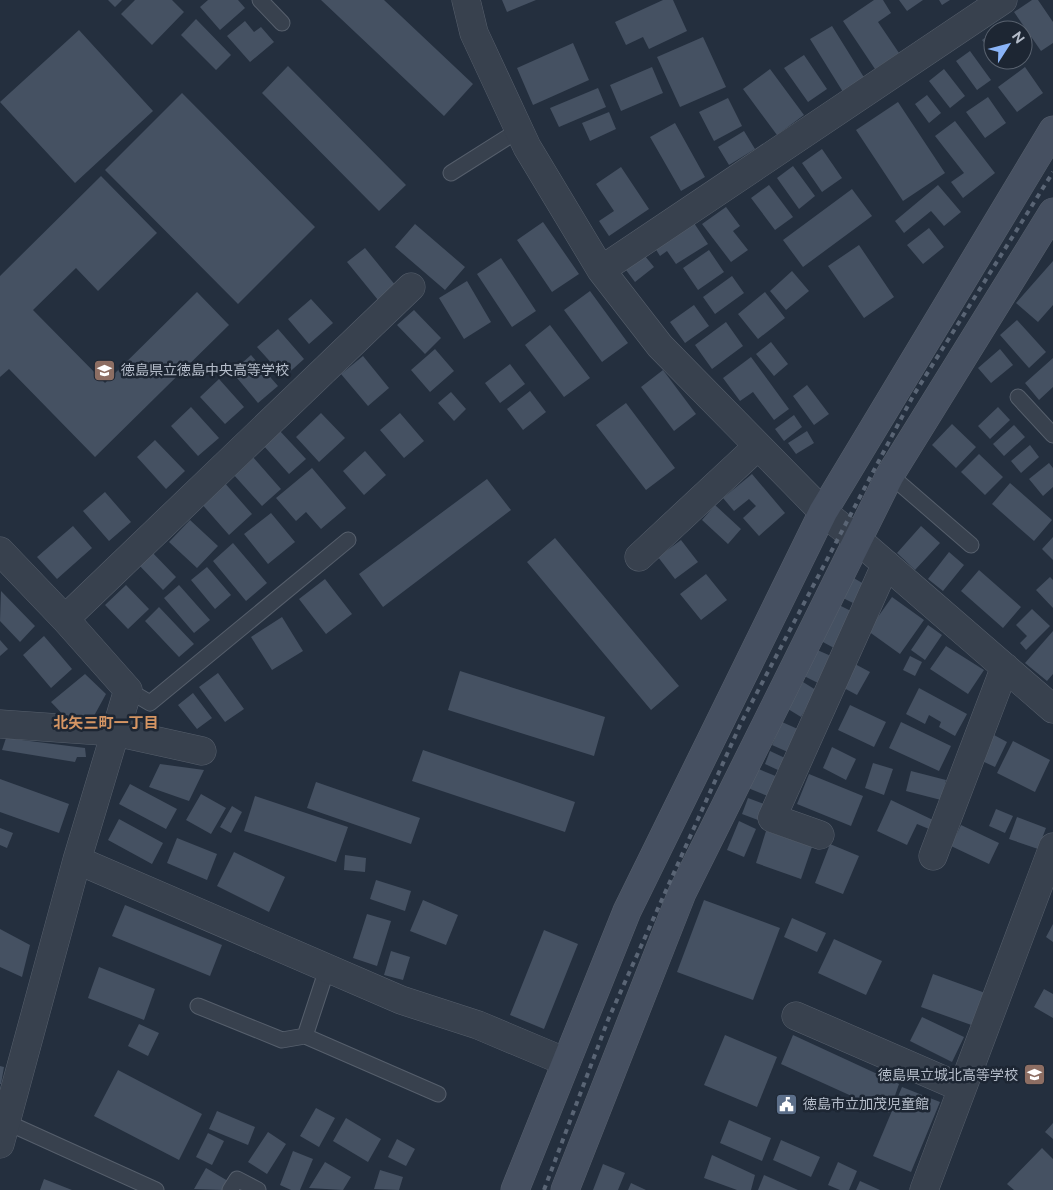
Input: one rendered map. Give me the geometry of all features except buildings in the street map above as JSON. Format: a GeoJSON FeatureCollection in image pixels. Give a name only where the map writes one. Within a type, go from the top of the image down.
{"type":"FeatureCollection","features":[{"type":"Feature","properties":{"kind":"street"},"geometry":{"type":"LineString","coordinates":[[466,0],[474,33],[526,147],[601,270],[660,346],[823,512],[1053,708]]}},
{"type":"Feature","properties":{"kind":"street"},"geometry":{"type":"LineString","coordinates":[[601,270],[1003,0]]}},
{"type":"Feature","properties":{"kind":"street"},"geometry":{"type":"LineString","coordinates":[[515,1190],[627,911],[823,512],[1053,130]]}},
{"type":"Feature","properties":{"kind":"street"},"geometry":{"type":"LineString","coordinates":[[565,1190],[682,893],[890,475],[1053,212]]}},
{"type":"Feature","properties":{"kind":"street"},"geometry":{"type":"LineString","coordinates":[[65,619],[411,287]]}},
{"type":"Feature","properties":{"kind":"street"},"geometry":{"type":"LineString","coordinates":[[638,557],[758,446]]}},
{"type":"Feature","properties":{"kind":"street"},"geometry":{"type":"LineString","coordinates":[[0,552],[65,619],[128,690],[77,860],[3,1133]]}},
{"type":"Feature","properties":{"kind":"street"},"geometry":{"type":"LineString","coordinates":[[820,835],[772,818],[886,564]]}},
{"type":"Feature","properties":{"kind":"street"},"geometry":{"type":"LineString","coordinates":[[933,856],[1005,667]]}},
{"type":"Feature","properties":{"kind":"street"},"geometry":{"type":"LineString","coordinates":[[0,724],[116,732],[202,751]]}},
{"type":"Feature","properties":{"kind":"street"},"geometry":{"type":"LineString","coordinates":[[932,1186],[962,1088],[1053,847]]}},
{"type":"Feature","properties":{"kind":"street"},"geometry":{"type":"LineString","coordinates":[[77,860],[400,1000],[478,1025],[566,1062]]}},
{"type":"Feature","properties":{"kind":"street"},"geometry":{"type":"LineString","coordinates":[[796,1016],[962,1088]]}},
{"type":"Feature","properties":{"kind":"lane"},"geometry":{"type":"LineString","coordinates":[[260,0],[282,23]]}},
{"type":"Feature","properties":{"kind":"lane"},"geometry":{"type":"LineString","coordinates":[[450,173],[519,130]]}},
{"type":"Feature","properties":{"kind":"lane"},"geometry":{"type":"LineString","coordinates":[[1018,397],[1053,435]]}},
{"type":"Feature","properties":{"kind":"lane"},"geometry":{"type":"LineString","coordinates":[[890,475],[971,545]]}},
{"type":"Feature","properties":{"kind":"lane"},"geometry":{"type":"LineString","coordinates":[[128,690],[150,703],[348,540]]}},
{"type":"Feature","properties":{"kind":"lane"},"geometry":{"type":"LineString","coordinates":[[305,1036],[327,969]]}},
{"type":"Feature","properties":{"kind":"lane"},"geometry":{"type":"LineString","coordinates":[[198,1006],[282,1040],[305,1036],[438,1094]]}},
{"type":"Feature","properties":{"kind":"lane"},"geometry":{"type":"LineString","coordinates":[[3,1133],[156,1190]]}},
{"type":"Feature","properties":{"kind":"lane"},"geometry":{"type":"LineString","coordinates":[[230,1190],[237,1179],[258,1190]]}},
{"type":"Feature","properties":{"kind":"railway"},"geometry":{"type":"LineString","coordinates":[[544,1190],[608,1020],[741,723],[913,396],[1053,172]]}},
{"type":"Feature","properties":{"kind":"place","name":"徳島県立徳島中央高等学校"},"geometry":{"type":"Point","coordinates":[105,370]}},
{"type":"Feature","properties":{"kind":"place","name":"徳島県立城北高等学校"},"geometry":{"type":"Point","coordinates":[1034,1075]}},
{"type":"Feature","properties":{"kind":"place","name":"徳島市立加茂児童館"},"geometry":{"type":"Point","coordinates":[787,1104]}},
{"type":"Feature","properties":{"kind":"district","name":"北矢三町一丁目"},"geometry":{"type":"Point","coordinates":[106,723]}}]}
